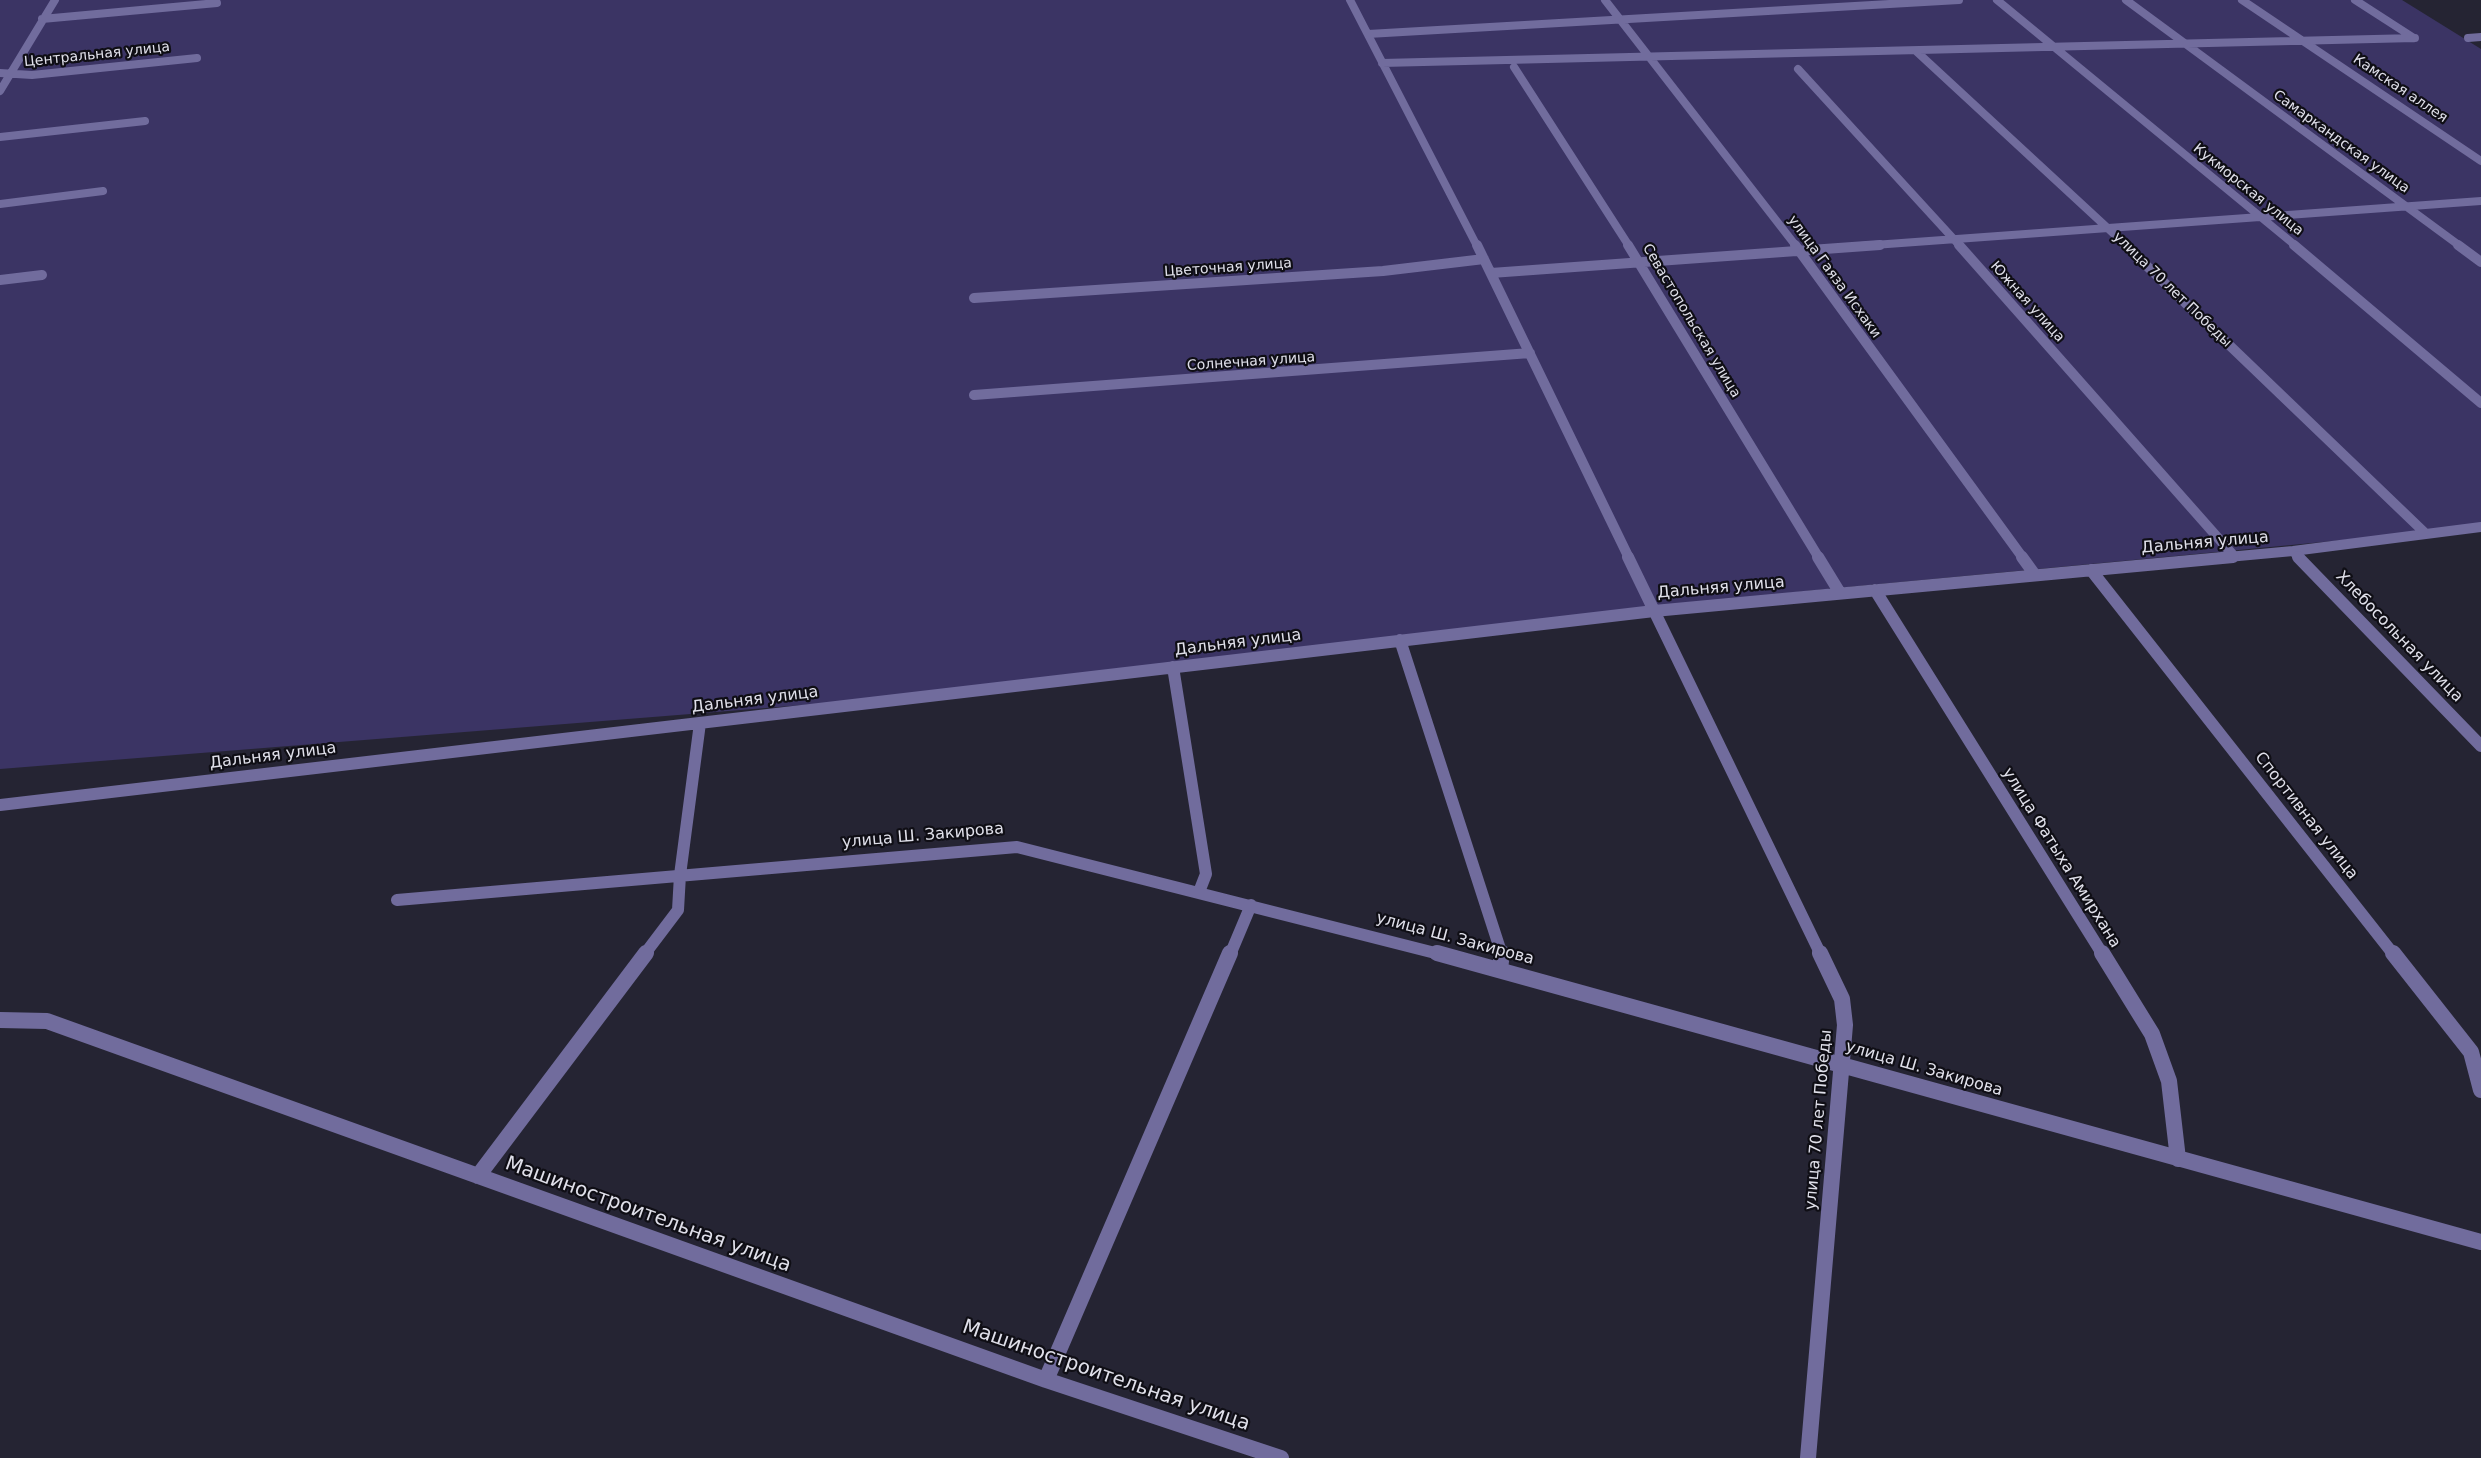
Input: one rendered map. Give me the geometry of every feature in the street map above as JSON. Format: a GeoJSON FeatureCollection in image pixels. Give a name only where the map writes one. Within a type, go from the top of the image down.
{"type":"FeatureCollection","features":[{"type":"Feature","properties":{"kind":"street"},"geometry":{"type":"LineString","coordinates":[[0,91],[55,0]]}},
{"type":"Feature","properties":{"kind":"street"},"geometry":{"type":"LineString","coordinates":[[1350,0],[1491,273],[1654,611]]}},
{"type":"Feature","properties":{"kind":"street","name":"улица Гаяза Исхаки"},"geometry":{"type":"LineString","coordinates":[[1605,0],[1798,249],[2035,575]]}},
{"type":"Feature","properties":{"kind":"street"},"geometry":{"type":"LineString","coordinates":[[1368,34],[1959,0]]}},
{"type":"Feature","properties":{"kind":"street","name":"Кукморская улица"},"geometry":{"type":"LineString","coordinates":[[1996,0],[2396,329],[2481,403]]}},
{"type":"Feature","properties":{"kind":"street","name":"Самаркандская улица"},"geometry":{"type":"LineString","coordinates":[[2126,0],[2481,262]]}},
{"type":"Feature","properties":{"kind":"street","name":"Камская аллея"},"geometry":{"type":"LineString","coordinates":[[2242,0],[2481,161]]}},
{"type":"Feature","properties":{"kind":"street"},"geometry":{"type":"LineString","coordinates":[[1382,63],[2415,38],[2355,0]]}},
{"type":"Feature","properties":{"kind":"street"},"geometry":{"type":"LineString","coordinates":[[42,20],[217,3]]}},
{"type":"Feature","properties":{"kind":"street"},"geometry":{"type":"LineString","coordinates":[[2468,38],[2481,37]]}},
{"type":"Feature","properties":{"kind":"street","name":"улица 70 лет Победы"},"geometry":{"type":"LineString","coordinates":[[1916,51],[2107,227],[2425,533]]}},
{"type":"Feature","properties":{"kind":"street","name":"Центральная улица"},"geometry":{"type":"LineString","coordinates":[[0,73],[32,75],[197,58]]}},
{"type":"Feature","properties":{"kind":"street","name":"Севастопольская улица"},"geometry":{"type":"LineString","coordinates":[[1514,67],[1639,261],[1840,593]]}},
{"type":"Feature","properties":{"kind":"street","name":"Южная улица"},"geometry":{"type":"LineString","coordinates":[[1798,69],[1953,239],[2234,556]]}},
{"type":"Feature","properties":{"kind":"street"},"geometry":{"type":"LineString","coordinates":[[0,137],[145,121]]}},
{"type":"Feature","properties":{"kind":"street"},"geometry":{"type":"LineString","coordinates":[[0,204],[103,191]]}},
{"type":"Feature","properties":{"kind":"street"},"geometry":{"type":"LineString","coordinates":[[1491,273],[2481,201]]}},
{"type":"Feature","properties":{"kind":"street","name":"Цветочная улица"},"geometry":{"type":"LineString","coordinates":[[974,298],[1383,271],[1484,259]]}},
{"type":"Feature","properties":{"kind":"street"},"geometry":{"type":"LineString","coordinates":[[0,280],[42,275]]}},
{"type":"Feature","properties":{"kind":"street","name":"Солнечная улица"},"geometry":{"type":"LineString","coordinates":[[974,395],[1530,353]]}},
{"type":"Feature","properties":{"kind":"street","name":"Дальняя улица"},"geometry":{"type":"LineString","coordinates":[[0,805],[1654,611],[2293,551],[2425,533],[2480,529]]}},
{"type":"Feature","properties":{"kind":"street","name":"Хлебосольная улица"},"geometry":{"type":"LineString","coordinates":[[2293,551],[2481,746]]}},
{"type":"Feature","properties":{"kind":"street","name":"Спортивная улица"},"geometry":{"type":"LineString","coordinates":[[2091,570],[2471,1052],[2481,1090]]}},
{"type":"Feature","properties":{"kind":"street","name":"улица Фатыха Амирхана"},"geometry":{"type":"LineString","coordinates":[[1875,590],[2152,1034],[2169,1081],[2178,1159]]}},
{"type":"Feature","properties":{"kind":"street","name":"улица 70 лет Победы"},"geometry":{"type":"LineString","coordinates":[[1654,611],[1842,999],[1845,1025],[1808,1458]]}},
{"type":"Feature","properties":{"kind":"street"},"geometry":{"type":"LineString","coordinates":[[1401,640],[1502,954],[1500,969]]}},
{"type":"Feature","properties":{"kind":"street"},"geometry":{"type":"LineString","coordinates":[[1173,667],[1206,874],[1199,892]]}},
{"type":"Feature","properties":{"kind":"street"},"geometry":{"type":"LineString","coordinates":[[478,1176],[678,910],[680,875],[700,723]]}},
{"type":"Feature","properties":{"kind":"street","name":"улица Ш. Закирова"},"geometry":{"type":"LineString","coordinates":[[397,900],[1017,847],[1500,969],[2481,1242]]}},
{"type":"Feature","properties":{"kind":"street"},"geometry":{"type":"LineString","coordinates":[[1046,1380],[1251,905]]}},
{"type":"Feature","properties":{"kind":"street","name":"Машиностроительная улица"},"geometry":{"type":"LineString","coordinates":[[0,1020],[47,1021],[1046,1380],[1281,1458]]}},
{"type":"Feature","properties":{"kind":"shaded area"},"geometry":{"type":"Polygon","coordinates":[[[0,0],[2402,0],[2481,49],[2481,527],[1806,591],[954,693],[0,769],[0,0]]]}}]}
